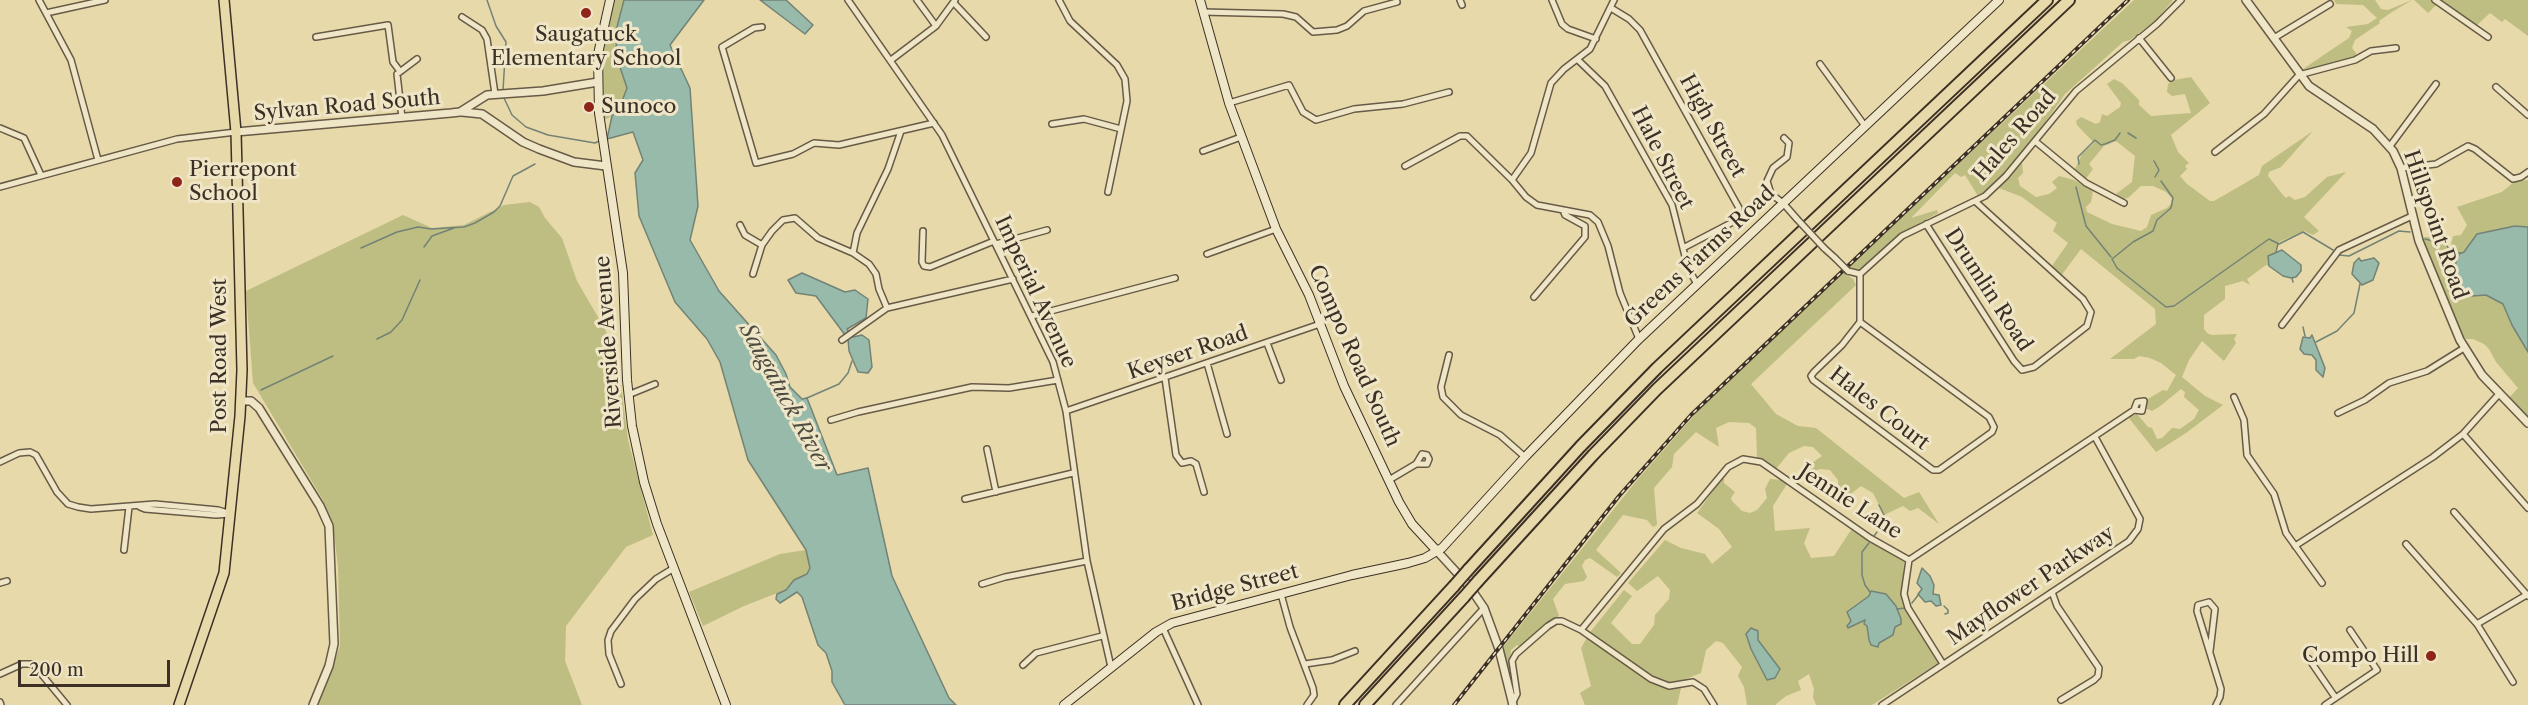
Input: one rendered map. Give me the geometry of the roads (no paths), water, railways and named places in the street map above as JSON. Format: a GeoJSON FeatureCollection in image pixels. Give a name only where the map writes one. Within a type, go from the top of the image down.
{"type":"FeatureCollection","features":[{"type":"Feature","properties":{"kind":"highway"},"geometry":{"type":"LineString","coordinates":[[1345,705],[1580,447],[1657,368],[2047,0]]}},
{"type":"Feature","properties":{"kind":"highway"},"geometry":{"type":"LineString","coordinates":[[1365,705],[1593,455],[1670,376],[2069,0]]}},
{"type":"Feature","properties":{"kind":"main road","name":"Post Road West"},"geometry":{"type":"LineString","coordinates":[[179,705],[221,585],[231,514],[241,401],[236,132],[224,0]]}},
{"type":"Feature","properties":{"kind":"main road","name":"Riverside Avenue"},"geometry":{"type":"LineString","coordinates":[[610,0],[600,38],[598,82],[601,140],[623,273],[628,395],[644,482],[726,705]]}},
{"type":"Feature","properties":{"kind":"main road","name":"Compo Road South"},"geometry":{"type":"LineString","coordinates":[[1200,0],[1229,103],[1276,229],[1309,295],[1344,386],[1389,480],[1412,524],[1437,552]]}},
{"type":"Feature","properties":{"kind":"main road","name":"Greens Farms Road"},"geometry":{"type":"LineString","coordinates":[[1437,552],[1639,339],[1999,0]]}},
{"type":"Feature","properties":{"kind":"main road","name":"Bridge Street"},"geometry":{"type":"LineString","coordinates":[[1064,705],[1111,667],[1172,623],[1408,563],[1437,552]]}},
{"type":"Feature","properties":{"kind":"street"},"geometry":{"type":"LineString","coordinates":[[39,0],[71,60],[98,160]]}},
{"type":"Feature","properties":{"kind":"street"},"geometry":{"type":"LineString","coordinates":[[46,13],[105,0]]}},
{"type":"Feature","properties":{"kind":"street","name":"Imperial Avenue"},"geometry":{"type":"LineString","coordinates":[[848,0],[934,123],[1032,316],[1058,380],[1066,411],[1087,561],[1102,636],[1111,667]]}},
{"type":"Feature","properties":{"kind":"street"},"geometry":{"type":"LineString","coordinates":[[917,0],[936,26]]}},
{"type":"Feature","properties":{"kind":"street"},"geometry":{"type":"LineString","coordinates":[[1059,0],[1076,28],[1120,69],[1127,88],[1127,101],[1108,192]]}},
{"type":"Feature","properties":{"kind":"street"},"geometry":{"type":"LineString","coordinates":[[1552,0],[1562,24],[1568,29],[1596,39]]}},
{"type":"Feature","properties":{"kind":"street"},"geometry":{"type":"LineString","coordinates":[[1512,180],[1531,153],[1551,83],[1564,69],[1590,49],[1614,0]]}},
{"type":"Feature","properties":{"kind":"street","name":"Hales Road"},"geometry":{"type":"LineString","coordinates":[[1860,274],[1896,240],[1976,202],[2006,176],[2076,91],[2174,9],[2181,0]]}},
{"type":"Feature","properties":{"kind":"street"},"geometry":{"type":"LineString","coordinates":[[2435,0],[2488,37]]}},
{"type":"Feature","properties":{"kind":"street"},"geometry":{"type":"LineString","coordinates":[[891,60],[936,26],[954,1],[986,37]]}},
{"type":"Feature","properties":{"kind":"street","name":"Hillspoint Road"},"geometry":{"type":"LineString","coordinates":[[2249,1],[2299,75],[2321,96],[2373,129],[2390,147],[2401,168],[2422,249],[2464,348],[2482,375],[2528,423]]}},
{"type":"Feature","properties":{"kind":"street"},"geometry":{"type":"LineString","coordinates":[[1203,12],[1283,14],[1296,17],[1313,32],[1337,30],[1347,26],[1364,11],[1397,2]]}},
{"type":"Feature","properties":{"kind":"street"},"geometry":{"type":"LineString","coordinates":[[2274,38],[2330,4]]}},
{"type":"Feature","properties":{"kind":"street","name":"High Street"},"geometry":{"type":"LineString","coordinates":[[1611,8],[1629,19],[1640,30],[1739,208],[1731,223],[1683,248]]}},
{"type":"Feature","properties":{"kind":"street"},"geometry":{"type":"LineString","coordinates":[[462,17],[482,30],[488,39],[498,94],[478,103],[482,114],[534,148],[574,162],[606,166]]}},
{"type":"Feature","properties":{"kind":"street"},"geometry":{"type":"LineString","coordinates":[[316,37],[388,25],[393,62],[399,70]]}},
{"type":"Feature","properties":{"kind":"street"},"geometry":{"type":"LineString","coordinates":[[762,27],[754,28],[722,47],[756,163],[793,154],[814,143],[839,145],[934,123]]}},
{"type":"Feature","properties":{"kind":"street"},"geometry":{"type":"LineString","coordinates":[[2139,38],[2171,78]]}},
{"type":"Feature","properties":{"kind":"street"},"geometry":{"type":"LineString","coordinates":[[2215,152],[2264,114],[2299,75],[2355,60],[2368,52],[2396,48]]}},
{"type":"Feature","properties":{"kind":"street"},"geometry":{"type":"LineString","coordinates":[[402,118],[396,82],[399,70],[417,59]]}},
{"type":"Feature","properties":{"kind":"street","name":"Hale Street"},"geometry":{"type":"LineString","coordinates":[[1577,59],[1605,86],[1672,205],[1689,272],[1697,284]]}},
{"type":"Feature","properties":{"kind":"street"},"geometry":{"type":"LineString","coordinates":[[1820,64],[1865,126]]}},
{"type":"Feature","properties":{"kind":"street","name":"Sylvan Road South"},"geometry":{"type":"LineString","coordinates":[[236,132],[460,112],[483,96],[543,91],[598,82]]}},
{"type":"Feature","properties":{"kind":"street"},"geometry":{"type":"LineString","coordinates":[[2390,147],[2436,84]]}},
{"type":"Feature","properties":{"kind":"street"},"geometry":{"type":"LineString","coordinates":[[1229,103],[1289,85],[1304,112],[1316,120],[1354,109],[1403,104],[1449,92]]}},
{"type":"Feature","properties":{"kind":"street"},"geometry":{"type":"LineString","coordinates":[[2496,87],[2528,115]]}},
{"type":"Feature","properties":{"kind":"street"},"geometry":{"type":"LineString","coordinates":[[460,112],[482,114]]}},
{"type":"Feature","properties":{"kind":"street"},"geometry":{"type":"LineString","coordinates":[[1052,124],[1084,119],[1120,129]]}},
{"type":"Feature","properties":{"kind":"street"},"geometry":{"type":"LineString","coordinates":[[0,128],[24,138],[41,175]]}},
{"type":"Feature","properties":{"kind":"street"},"geometry":{"type":"LineString","coordinates":[[853,253],[857,233],[888,169],[901,131]]}},
{"type":"Feature","properties":{"kind":"street"},"geometry":{"type":"LineString","coordinates":[[0,186],[182,138],[236,132]]}},
{"type":"Feature","properties":{"kind":"street"},"geometry":{"type":"LineString","coordinates":[[1405,166],[1460,136],[1467,136],[1526,197],[1538,205],[1590,215],[1598,222],[1608,246],[1620,294],[1639,339]]}},
{"type":"Feature","properties":{"kind":"street"},"geometry":{"type":"LineString","coordinates":[[1203,151],[1241,138]]}},
{"type":"Feature","properties":{"kind":"street"},"geometry":{"type":"LineString","coordinates":[[1784,138],[1789,143],[1787,157],[1773,168],[1767,181],[1771,194],[1783,203],[1848,271],[1860,274],[1860,322]]}},
{"type":"Feature","properties":{"kind":"street"},"geometry":{"type":"LineString","coordinates":[[2035,141],[2086,183],[2124,202]]}},
{"type":"Feature","properties":{"kind":"street"},"geometry":{"type":"LineString","coordinates":[[2401,168],[2436,164],[2468,146],[2513,179],[2528,172]]}},
{"type":"Feature","properties":{"kind":"street","name":"Drumlin Road"},"geometry":{"type":"LineString","coordinates":[[1926,224],[2014,361],[2022,370],[2034,367],[2087,326],[2091,312],[2084,300],[1976,202]]}},
{"type":"Feature","properties":{"kind":"street"},"geometry":{"type":"LineString","coordinates":[[1534,297],[1585,237],[1585,226],[1564,215],[1563,210]]}},
{"type":"Feature","properties":{"kind":"street"},"geometry":{"type":"LineString","coordinates":[[2282,325],[2339,250],[2412,216]]}},
{"type":"Feature","properties":{"kind":"street"},"geometry":{"type":"LineString","coordinates":[[753,274],[762,245],[780,222],[795,218],[818,238],[853,253],[869,264],[876,274],[887,308]]}},
{"type":"Feature","properties":{"kind":"street"},"geometry":{"type":"LineString","coordinates":[[740,225],[746,235],[762,245]]}},
{"type":"Feature","properties":{"kind":"street"},"geometry":{"type":"LineString","coordinates":[[1207,254],[1276,229]]}},
{"type":"Feature","properties":{"kind":"street"},"geometry":{"type":"LineString","coordinates":[[923,231],[922,262],[924,266],[930,267],[995,243],[1047,230]]}},
{"type":"Feature","properties":{"kind":"street"},"geometry":{"type":"LineString","coordinates":[[1032,316],[1175,278]]}},
{"type":"Feature","properties":{"kind":"street"},"geometry":{"type":"LineString","coordinates":[[843,339],[887,308],[1013,279]]}},
{"type":"Feature","properties":{"kind":"street","name":"Hales Court"},"geometry":{"type":"LineString","coordinates":[[1860,322],[1989,417],[1994,427],[1992,432],[1939,470],[1933,470],[1814,380],[1811,376],[1814,372],[1860,322]]}},
{"type":"Feature","properties":{"kind":"street","name":"Keyser Road"},"geometry":{"type":"LineString","coordinates":[[1066,411],[1320,324]]}},
{"type":"Feature","properties":{"kind":"street"},"geometry":{"type":"LineString","coordinates":[[1267,343],[1281,380]]}},
{"type":"Feature","properties":{"kind":"street"},"geometry":{"type":"LineString","coordinates":[[2338,413],[2365,400],[2390,383],[2427,371],[2464,348]]}},
{"type":"Feature","properties":{"kind":"street"},"geometry":{"type":"LineString","coordinates":[[1449,355],[1441,387],[1443,397],[1461,415],[1500,435],[1525,457]]}},
{"type":"Feature","properties":{"kind":"street"},"geometry":{"type":"LineString","coordinates":[[1207,363],[1227,434]]}},
{"type":"Feature","properties":{"kind":"street"},"geometry":{"type":"LineString","coordinates":[[1165,378],[1176,455],[1182,463],[1191,461],[1196,464],[1204,492]]}},
{"type":"Feature","properties":{"kind":"street"},"geometry":{"type":"LineString","coordinates":[[831,420],[972,387],[1009,388],[1058,380]]}},
{"type":"Feature","properties":{"kind":"street"},"geometry":{"type":"LineString","coordinates":[[628,395],[655,384]]}},
{"type":"Feature","properties":{"kind":"street"},"geometry":{"type":"LineString","coordinates":[[2295,546],[2433,457],[2463,434],[2499,394]]}},
{"type":"Feature","properties":{"kind":"street"},"geometry":{"type":"LineString","coordinates":[[2234,397],[2244,420],[2247,455],[2274,494],[2282,523],[2295,546],[2322,583]]}},
{"type":"Feature","properties":{"kind":"street"},"geometry":{"type":"LineString","coordinates":[[241,401],[251,401],[259,408],[322,509],[329,528],[334,644],[329,666],[313,705]]}},
{"type":"Feature","properties":{"kind":"street","name":"Jennie Lane"},"geometry":{"type":"LineString","coordinates":[[1581,630],[1664,529],[1697,504],[1728,467],[1743,459],[1761,462],[1870,538],[1909,560],[2134,410]]}},
{"type":"Feature","properties":{"kind":"street"},"geometry":{"type":"LineString","coordinates":[[2463,434],[2528,508]]}},
{"type":"Feature","properties":{"kind":"street","name":"Mayflower Parkway"},"geometry":{"type":"LineString","coordinates":[[1882,705],[2129,540],[2138,529],[2140,519],[2135,506],[2095,437]]}},
{"type":"Feature","properties":{"kind":"street"},"geometry":{"type":"LineString","coordinates":[[987,449],[996,492]]}},
{"type":"Feature","properties":{"kind":"street"},"geometry":{"type":"LineString","coordinates":[[0,462],[19,453],[30,452],[36,455],[57,492],[68,504],[91,509],[140,507],[216,515],[231,514]]}},
{"type":"Feature","properties":{"kind":"street"},"geometry":{"type":"LineString","coordinates":[[1389,480],[1416,464]]}},
{"type":"Feature","properties":{"kind":"street"},"geometry":{"type":"LineString","coordinates":[[966,499],[1073,473]]}},
{"type":"Feature","properties":{"kind":"street"},"geometry":{"type":"LineString","coordinates":[[124,550],[129,507]]}},
{"type":"Feature","properties":{"kind":"street"},"geometry":{"type":"LineString","coordinates":[[2454,512],[2528,595],[2477,624]]}},
{"type":"Feature","properties":{"kind":"street"},"geometry":{"type":"LineString","coordinates":[[2406,544],[2477,624],[2512,682]]}},
{"type":"Feature","properties":{"kind":"street","name":"Compo Road South"},"geometry":{"type":"LineString","coordinates":[[1437,552],[1469,586],[1484,608],[1499,649],[1512,705]]}},
{"type":"Feature","properties":{"kind":"street"},"geometry":{"type":"LineString","coordinates":[[1909,560],[1904,594],[1908,608],[1943,664]]}},
{"type":"Feature","properties":{"kind":"street"},"geometry":{"type":"LineString","coordinates":[[982,584],[1005,577],[1087,561]]}},
{"type":"Feature","properties":{"kind":"street"},"geometry":{"type":"LineString","coordinates":[[621,684],[609,654],[608,640],[611,631],[635,599],[656,579],[674,568]]}},
{"type":"Feature","properties":{"kind":"street"},"geometry":{"type":"LineString","coordinates":[[0,583],[7,581]]}},
{"type":"Feature","properties":{"kind":"street"},"geometry":{"type":"LineString","coordinates":[[2052,592],[2057,606],[2099,668],[2098,676],[2094,681],[2061,700]]}},
{"type":"Feature","properties":{"kind":"street"},"geometry":{"type":"LineString","coordinates":[[1281,594],[1314,695],[1307,705]]}},
{"type":"Feature","properties":{"kind":"street"},"geometry":{"type":"LineString","coordinates":[[2042,598],[2057,606]]}},
{"type":"Feature","properties":{"kind":"street"},"geometry":{"type":"LineString","coordinates":[[2210,651],[2215,609],[2209,602],[2201,603],[2197,609],[2221,689],[2216,705]]}},
{"type":"Feature","properties":{"kind":"street"},"geometry":{"type":"LineString","coordinates":[[1396,705],[1484,608]]}},
{"type":"Feature","properties":{"kind":"street"},"geometry":{"type":"LineString","coordinates":[[1512,705],[1517,694],[1512,661],[1516,654],[1556,621],[1562,621],[1581,630],[1651,679],[1669,686],[1693,682],[1704,689],[1714,705]]}},
{"type":"Feature","properties":{"kind":"street"},"geometry":{"type":"LineString","coordinates":[[1163,628],[1198,705]]}},
{"type":"Feature","properties":{"kind":"street"},"geometry":{"type":"LineString","coordinates":[[2325,705],[2377,670],[2350,630]]}},
{"type":"Feature","properties":{"kind":"street"},"geometry":{"type":"LineString","coordinates":[[1023,664],[1036,653],[1102,636]]}},
{"type":"Feature","properties":{"kind":"street"},"geometry":{"type":"LineString","coordinates":[[1305,664],[1332,660],[1355,651]]}},
{"type":"Feature","properties":{"kind":"street"},"geometry":{"type":"LineString","coordinates":[[2309,659],[2335,697]]}},
{"type":"Feature","properties":{"kind":"street"},"geometry":{"type":"LineString","coordinates":[[0,674],[22,664],[33,664],[67,705]]}},
{"type":"Feature","properties":{"kind":"water","name":"Saugatuck River"},"geometry":{"type":"Polygon","coordinates":[[[624,0],[704,0],[670,45],[690,88],[698,206],[690,240],[719,291],[776,355],[790,387],[802,399],[807,398],[837,475],[868,468],[892,576],[949,698],[956,705],[845,705],[832,682],[832,671],[826,653],[818,645],[802,597],[797,592],[780,603],[776,599],[777,594],[786,590],[794,580],[807,574],[810,568],[806,550],[748,460],[720,362],[707,339],[675,302],[639,216],[635,173],[643,160],[633,132],[607,139],[612,116],[621,104],[627,88],[616,55],[617,27],[624,0]]]}},
{"type":"Feature","properties":{"kind":"water"},"geometry":{"type":"Polygon","coordinates":[[[760,0],[786,0],[813,25],[805,34],[760,0]]]}},
{"type":"Feature","properties":{"kind":"water"},"geometry":{"type":"Polygon","coordinates":[[[2515,226],[2528,227],[2528,352],[2503,304],[2486,295],[2472,296],[2459,287],[2454,268],[2459,254],[2464,252],[2477,234],[2515,226]]]}},
{"type":"Feature","properties":{"kind":"water"},"geometry":{"type":"Polygon","coordinates":[[[2282,250],[2301,265],[2301,271],[2296,277],[2283,276],[2269,266],[2268,256],[2282,250]]]}},
{"type":"Feature","properties":{"kind":"water"},"geometry":{"type":"Polygon","coordinates":[[[2359,258],[2361,261],[2374,258],[2379,263],[2373,280],[2362,285],[2352,274],[2354,263],[2359,258]]]}},
{"type":"Feature","properties":{"kind":"water"},"geometry":{"type":"Polygon","coordinates":[[[802,273],[845,292],[855,290],[868,299],[866,318],[847,329],[853,337],[862,335],[869,340],[872,367],[868,373],[858,372],[849,351],[848,339],[816,296],[796,293],[788,280],[802,273]]]}},
{"type":"Feature","properties":{"kind":"water"},"geometry":{"type":"Polygon","coordinates":[[[2312,335],[2325,368],[2323,377],[2316,370],[2316,360],[2312,355],[2304,354],[2300,349],[2303,337],[2310,338],[2312,335]]]}},
{"type":"Feature","properties":{"kind":"water"},"geometry":{"type":"Polygon","coordinates":[[[1922,568],[1930,576],[1934,585],[1933,594],[1939,595],[1941,605],[1936,606],[1931,601],[1925,602],[1918,594],[1922,589],[1917,583],[1922,568]]]}},
{"type":"Feature","properties":{"kind":"water"},"geometry":{"type":"Polygon","coordinates":[[[1871,591],[1886,594],[1896,606],[1901,619],[1901,624],[1895,627],[1893,635],[1879,643],[1878,647],[1871,645],[1867,626],[1864,624],[1865,620],[1848,628],[1847,626],[1851,621],[1847,612],[1869,596],[1871,591]]]}},
{"type":"Feature","properties":{"kind":"water"},"geometry":{"type":"Polygon","coordinates":[[[1751,628],[1758,631],[1758,640],[1780,669],[1775,678],[1767,680],[1751,649],[1746,634],[1751,628]]]}},
{"type":"Feature","properties":{"kind":"waterway"},"geometry":{"type":"LineString","coordinates":[[487,0],[496,26],[506,42],[503,90]]}},
{"type":"Feature","properties":{"kind":"waterway"},"geometry":{"type":"LineString","coordinates":[[504,98],[512,115],[526,127],[548,135],[595,143],[601,140]]}},
{"type":"Feature","properties":{"kind":"waterway"},"geometry":{"type":"LineString","coordinates":[[2079,164],[2078,157],[2095,140],[2101,145],[2105,144],[2115,140],[2120,133]]}},
{"type":"Feature","properties":{"kind":"waterway"},"geometry":{"type":"LineString","coordinates":[[2128,133],[2136,138]]}},
{"type":"Feature","properties":{"kind":"waterway"},"geometry":{"type":"LineString","coordinates":[[2154,161],[2159,170],[2155,177]]}},
{"type":"Feature","properties":{"kind":"waterway"},"geometry":{"type":"LineString","coordinates":[[361,248],[397,232],[418,227],[431,229],[464,227],[475,223],[500,206],[513,176],[535,164]]}},
{"type":"Feature","properties":{"kind":"waterway"},"geometry":{"type":"LineString","coordinates":[[2161,181],[2173,198],[2171,208],[2157,220],[2153,231],[2133,242],[2112,259],[2117,268],[2166,307],[2174,306],[2269,239],[2279,244],[2303,232],[2333,250]]}},
{"type":"Feature","properties":{"kind":"waterway"},"geometry":{"type":"LineString","coordinates":[[2076,187],[2086,226],[2111,257]]}},
{"type":"Feature","properties":{"kind":"waterway"},"geometry":{"type":"LineString","coordinates":[[424,247],[432,236],[454,228]]}},
{"type":"Feature","properties":{"kind":"waterway"},"geometry":{"type":"LineString","coordinates":[[2339,255],[2349,256],[2399,231],[2410,232]]}},
{"type":"Feature","properties":{"kind":"waterway"},"geometry":{"type":"LineString","coordinates":[[2425,239],[2446,244],[2450,251],[2460,253]]}},
{"type":"Feature","properties":{"kind":"waterway"},"geometry":{"type":"LineString","coordinates":[[2276,252],[2278,244]]}},
{"type":"Feature","properties":{"kind":"waterway"},"geometry":{"type":"LineString","coordinates":[[2292,278],[2293,282]]}},
{"type":"Feature","properties":{"kind":"waterway"},"geometry":{"type":"LineString","coordinates":[[377,339],[391,332],[402,320],[420,280]]}},
{"type":"Feature","properties":{"kind":"waterway"},"geometry":{"type":"LineString","coordinates":[[2316,342],[2337,331],[2354,313],[2360,284]]}},
{"type":"Feature","properties":{"kind":"waterway"},"geometry":{"type":"LineString","coordinates":[[2303,327],[2305,336]]}},
{"type":"Feature","properties":{"kind":"waterway"},"geometry":{"type":"LineString","coordinates":[[261,390],[333,356]]}},
{"type":"Feature","properties":{"kind":"waterway","name":"Saugatuck River"},"geometry":{"type":"LineString","coordinates":[[807,398],[839,384],[848,373],[852,361]]}},
{"type":"Feature","properties":{"kind":"waterway"},"geometry":{"type":"LineString","coordinates":[[1879,505],[1884,515]]}},
{"type":"Feature","properties":{"kind":"waterway"},"geometry":{"type":"LineString","coordinates":[[1874,536],[1877,532]]}},
{"type":"Feature","properties":{"kind":"waterway"},"geometry":{"type":"LineString","coordinates":[[1869,543],[1862,552],[1862,575],[1870,592]]}},
{"type":"Feature","properties":{"kind":"waterway"},"geometry":{"type":"LineString","coordinates":[[1912,603],[1919,594]]}},
{"type":"Feature","properties":{"kind":"waterway"},"geometry":{"type":"LineString","coordinates":[[1944,606],[1948,610],[1945,614]]}},
{"type":"Feature","properties":{"kind":"waterway"},"geometry":{"type":"LineString","coordinates":[[1897,609],[1905,608]]}},
{"type":"Feature","properties":{"kind":"railway"},"geometry":{"type":"LineString","coordinates":[[1454,705],[1619,496],[1691,415],[2128,0]]}},
{"type":"Feature","properties":{"kind":"place","name":"Saugatuck Elementary School"},"geometry":{"type":"Point","coordinates":[586,13]}},
{"type":"Feature","properties":{"kind":"place","name":"Sunoco"},"geometry":{"type":"Point","coordinates":[589,107]}},
{"type":"Feature","properties":{"kind":"place","name":"Pierrepont School"},"geometry":{"type":"Point","coordinates":[177,182]}},
{"type":"Feature","properties":{"kind":"place","name":"Compo Hill"},"geometry":{"type":"Point","coordinates":[2431,656]}}]}
